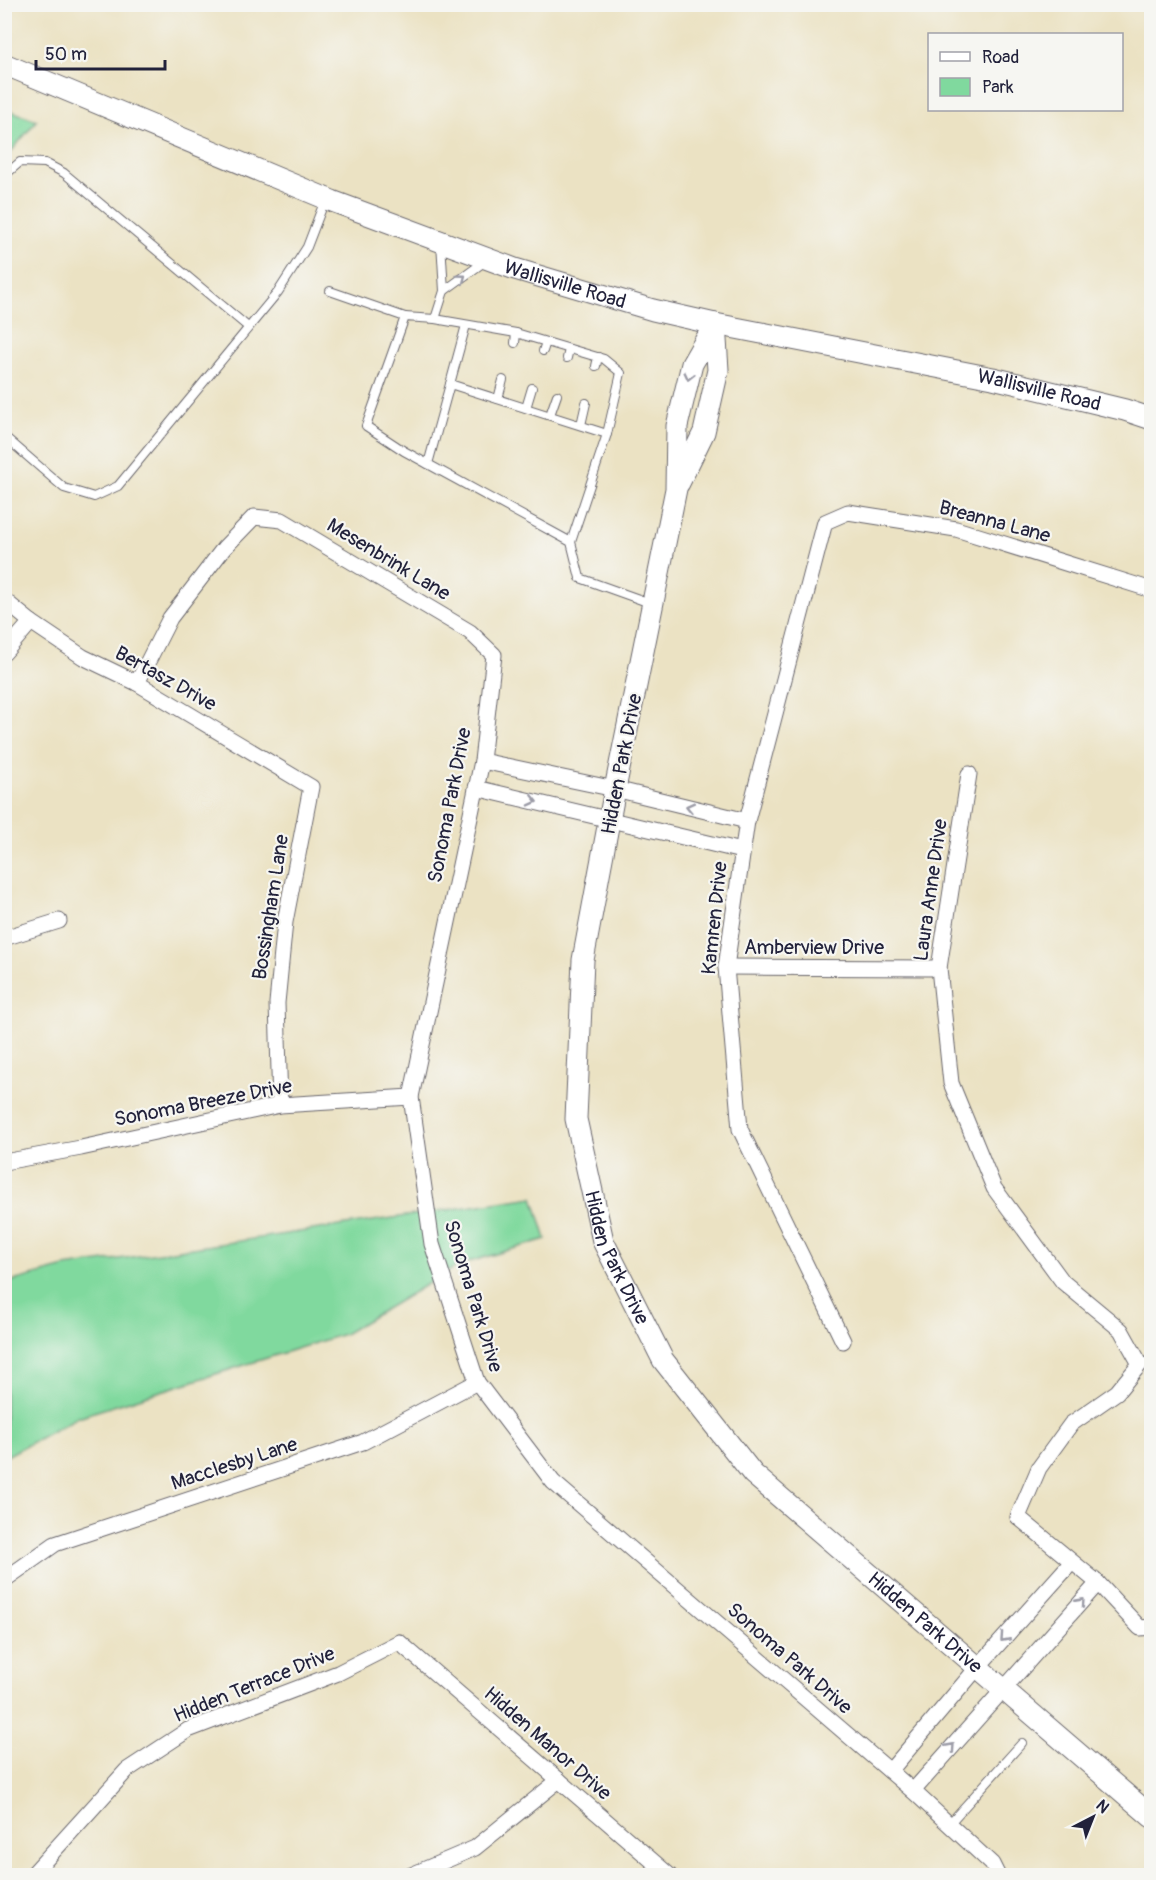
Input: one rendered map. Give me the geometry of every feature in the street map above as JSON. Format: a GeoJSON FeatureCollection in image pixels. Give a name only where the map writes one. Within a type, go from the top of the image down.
{"type":"FeatureCollection","features":[{"type":"Feature","properties":{"kind":"street","name":"Wallisville Road"},"geometry":{"type":"LineString","coordinates":[[4,64],[326,199],[515,269],[653,310],[993,378],[1125,410],[1152,419]]}},
{"type":"Feature","properties":{"kind":"street","name":"Hidden Park Drive"},"geometry":{"type":"LineString","coordinates":[[715,324],[718,370],[705,432],[676,489],[583,960],[576,1119],[603,1241],[663,1360],[753,1474],[1152,1817]]}},
{"type":"Feature","properties":{"kind":"street","name":"Breanna Lane"},"geometry":{"type":"LineString","coordinates":[[825,522],[848,512],[956,529],[1152,590]]}},
{"type":"Feature","properties":{"kind":"street","name":"Mesenbrink Lane"},"geometry":{"type":"LineString","coordinates":[[137,683],[170,618],[224,548],[254,517],[282,520],[470,632],[494,655]]}},
{"type":"Feature","properties":{"kind":"street","name":"Kamren Drive"},"geometry":{"type":"LineString","coordinates":[[825,522],[747,821],[726,968],[740,1130],[843,1341]]}},
{"type":"Feature","properties":{"kind":"street","name":"Bertasz Drive"},"geometry":{"type":"LineString","coordinates":[[4,600],[31,622],[83,657],[137,683],[311,787]]}},
{"type":"Feature","properties":{"kind":"street"},"geometry":{"type":"LineString","coordinates":[[4,653],[31,622]]}},
{"type":"Feature","properties":{"kind":"street","name":"Sonoma Park Drive"},"geometry":{"type":"LineString","coordinates":[[494,655],[482,761],[411,1097],[432,1244],[477,1382],[553,1482],[913,1791],[992,1864],[998,1875]]}},
{"type":"Feature","properties":{"kind":"street"},"geometry":{"type":"LineString","coordinates":[[482,761],[615,789],[747,821]]}},
{"type":"Feature","properties":{"kind":"street","name":"Laura Anne Drive"},"geometry":{"type":"LineString","coordinates":[[969,774],[939,968],[951,1083],[994,1188],[1063,1282],[1121,1330],[1140,1364],[1117,1392],[1071,1424],[1039,1468],[1018,1516],[1071,1563],[1098,1583],[1140,1628],[1152,1627]]}},
{"type":"Feature","properties":{"kind":"street","name":"Bossingham Lane"},"geometry":{"type":"LineString","coordinates":[[280,1105],[277,1003],[285,922],[311,787]]}},
{"type":"Feature","properties":{"kind":"street"},"geometry":{"type":"LineString","coordinates":[[476,788],[742,851]]}},
{"type":"Feature","properties":{"kind":"street"},"geometry":{"type":"LineString","coordinates":[[4,938],[59,921]]}},
{"type":"Feature","properties":{"kind":"street","name":"Amberview Drive"},"geometry":{"type":"LineString","coordinates":[[726,968],[939,968]]}},
{"type":"Feature","properties":{"kind":"street","name":"Sonoma Breeze Drive"},"geometry":{"type":"LineString","coordinates":[[4,1162],[81,1148],[280,1105],[411,1097]]}},
{"type":"Feature","properties":{"kind":"street","name":"Macclesby Lane"},"geometry":{"type":"LineString","coordinates":[[4,1580],[55,1544],[363,1442],[477,1382]]}},
{"type":"Feature","properties":{"kind":"street"},"geometry":{"type":"LineString","coordinates":[[890,1771],[977,1668],[1071,1563]]}},
{"type":"Feature","properties":{"kind":"street"},"geometry":{"type":"LineString","coordinates":[[913,1791],[1098,1583]]}},
{"type":"Feature","properties":{"kind":"street","name":"Hidden Manor Drive"},"geometry":{"type":"LineString","coordinates":[[399,1642],[670,1875]]}},
{"type":"Feature","properties":{"kind":"street","name":"Hidden Terrace Drive"},"geometry":{"type":"LineString","coordinates":[[31,1875],[127,1770],[188,1730],[338,1673],[399,1642]]}},
{"type":"Feature","properties":{"kind":"street"},"geometry":{"type":"LineString","coordinates":[[410,1875],[475,1848],[560,1780]]}},
{"type":"Feature","properties":{"kind":"lane"},"geometry":{"type":"LineString","coordinates":[[4,176],[20,162],[45,163],[64,173],[248,327]]}},
{"type":"Feature","properties":{"kind":"lane"},"geometry":{"type":"LineString","coordinates":[[4,436],[64,488],[94,497],[118,486],[278,292],[307,247],[326,199]]}},
{"type":"Feature","properties":{"kind":"lane"},"geometry":{"type":"LineString","coordinates":[[435,320],[444,291],[441,241]]}},
{"type":"Feature","properties":{"kind":"lane"},"geometry":{"type":"LineString","coordinates":[[444,291],[488,259]]}},
{"type":"Feature","properties":{"kind":"lane"},"geometry":{"type":"LineString","coordinates":[[330,291],[405,317],[516,333],[604,359],[621,373],[607,434],[571,542],[580,578],[653,604]]}},
{"type":"Feature","properties":{"kind":"lane"},"geometry":{"type":"LineString","coordinates":[[405,317],[366,426],[404,452],[571,542]]}},
{"type":"Feature","properties":{"kind":"lane"},"geometry":{"type":"LineString","coordinates":[[428,464],[466,325]]}},
{"type":"Feature","properties":{"kind":"lane"},"geometry":{"type":"LineString","coordinates":[[515,344],[516,333]]}},
{"type":"Feature","properties":{"kind":"lane"},"geometry":{"type":"LineString","coordinates":[[543,351],[546,342]]}},
{"type":"Feature","properties":{"kind":"lane"},"geometry":{"type":"LineString","coordinates":[[567,358],[569,349]]}},
{"type":"Feature","properties":{"kind":"lane"},"geometry":{"type":"LineString","coordinates":[[596,366],[598,357]]}},
{"type":"Feature","properties":{"kind":"lane"},"geometry":{"type":"LineString","coordinates":[[498,399],[504,380]]}},
{"type":"Feature","properties":{"kind":"lane"},"geometry":{"type":"LineString","coordinates":[[450,384],[607,434]]}},
{"type":"Feature","properties":{"kind":"lane"},"geometry":{"type":"LineString","coordinates":[[526,408],[532,388]]}},
{"type":"Feature","properties":{"kind":"lane"},"geometry":{"type":"LineString","coordinates":[[550,415],[557,395]]}},
{"type":"Feature","properties":{"kind":"lane"},"geometry":{"type":"LineString","coordinates":[[581,425],[586,403]]}},
{"type":"Feature","properties":{"kind":"lane"},"geometry":{"type":"LineString","coordinates":[[949,1824],[1022,1743]]}},
{"type":"Feature","properties":{"kind":"green space"},"geometry":{"type":"Polygon","coordinates":[[[4,109],[37,120],[5,159],[4,109]]]}},
{"type":"Feature","properties":{"kind":"green space"},"geometry":{"type":"Polygon","coordinates":[[[533,1197],[546,1239],[459,1265],[344,1334],[78,1417],[5,1457],[5,1283],[65,1267],[533,1197]]]}}]}
